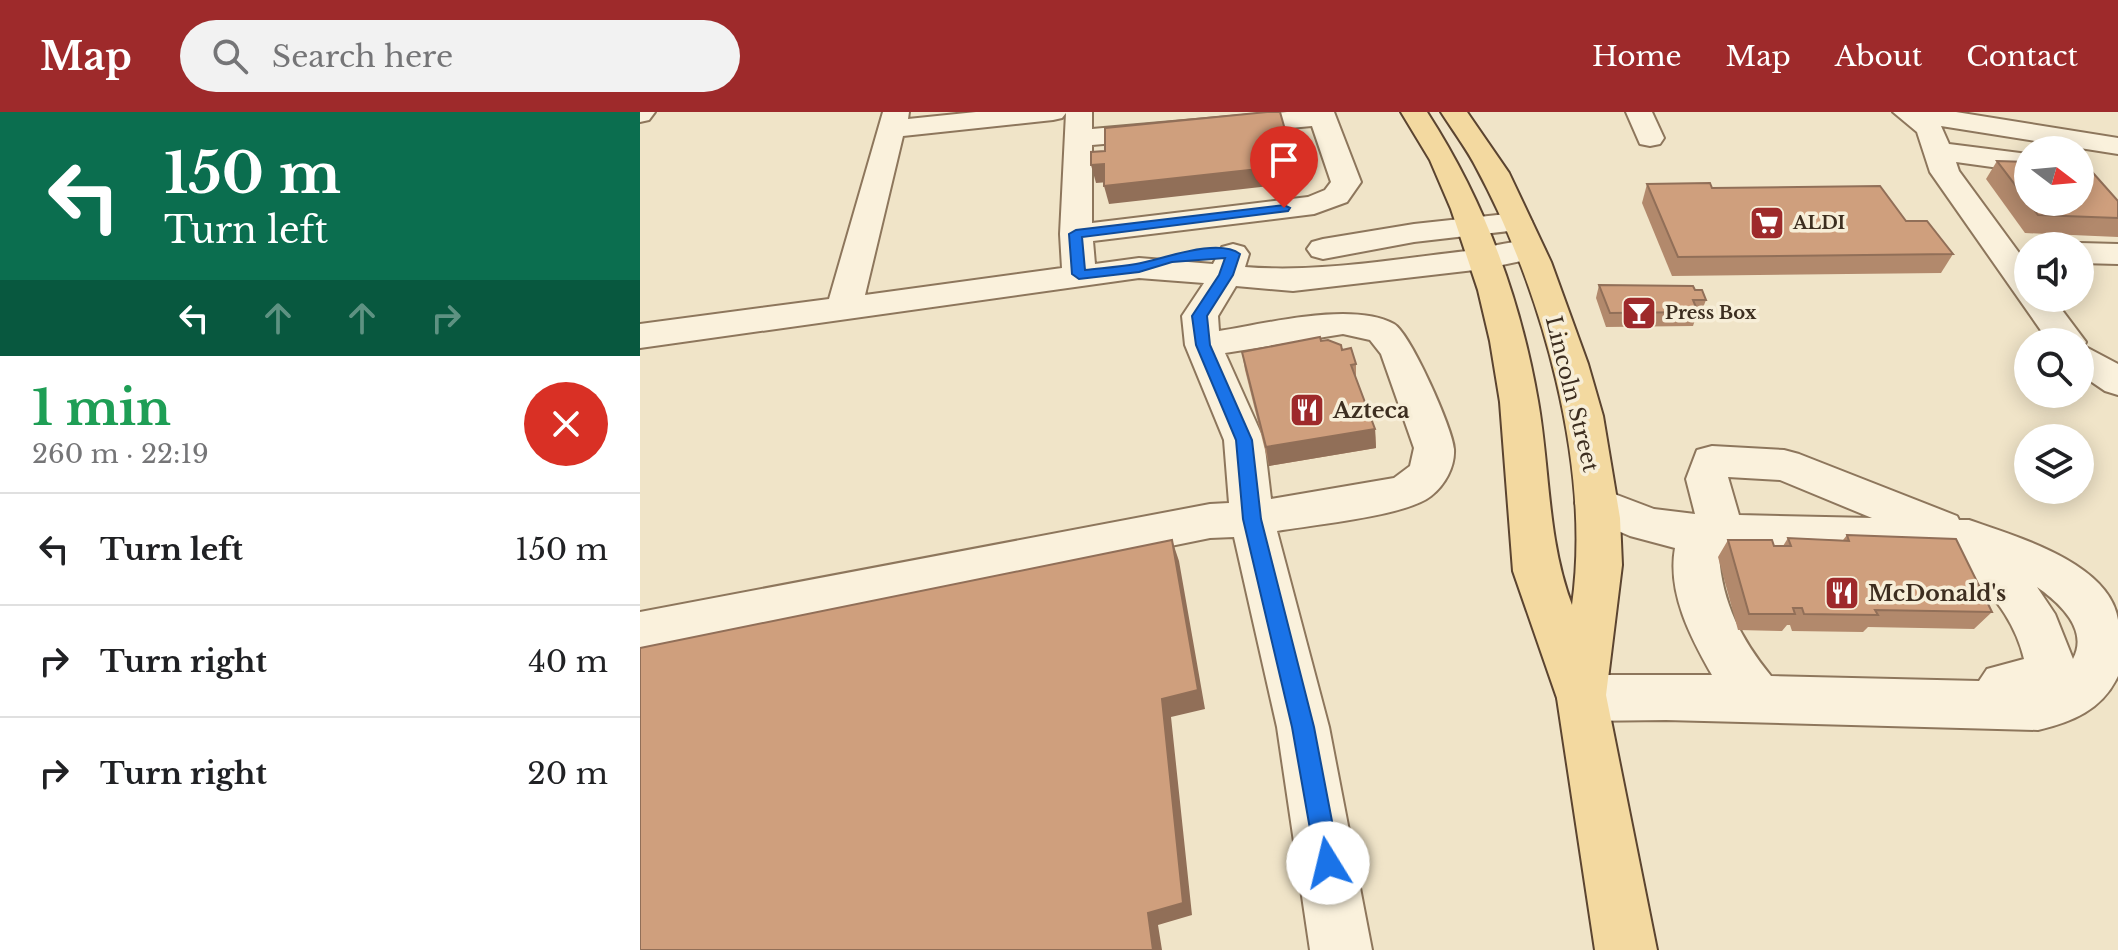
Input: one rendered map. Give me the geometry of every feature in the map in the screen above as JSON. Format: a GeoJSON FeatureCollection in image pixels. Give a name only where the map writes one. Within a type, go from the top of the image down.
{"type":"FeatureCollection","features":[{"type":"Feature","properties":{"kind":"main road","name":"Lincoln Street"},"geometry":{"type":"LineString","coordinates":[[1414,112],[1444,160],[1478,243],[1505,328],[1519,402],[1536,571],[1582,698],[1626,950]]}},
{"type":"Feature","properties":{"kind":"main road","name":"Lincoln Street"},"geometry":{"type":"LineString","coordinates":[[1454,112],[1493,171],[1523,236],[1568,357],[1589,446],[1600,564],[1582,698]]}},
{"type":"Feature","properties":{"kind":"street"},"geometry":{"type":"LineString","coordinates":[[844,308],[893,121],[1053,112]]}},
{"type":"Feature","properties":{"kind":"street"},"geometry":{"type":"LineString","coordinates":[[1639,112],[1650,138]]}},
{"type":"Feature","properties":{"kind":"street"},"geometry":{"type":"LineString","coordinates":[[1911,112],[2118,146]]}},
{"type":"Feature","properties":{"kind":"street"},"geometry":{"type":"LineString","coordinates":[[1911,112],[1930,129],[1945,172],[2014,268]]}},
{"type":"Feature","properties":{"kind":"street"},"geometry":{"type":"LineString","coordinates":[[1076,234],[1326,201],[1336,196],[1346,182],[1321,114],[1079,125],[1076,234],[1079,274]]}},
{"type":"Feature","properties":{"kind":"street"},"geometry":{"type":"LineString","coordinates":[[1937,151],[2014,161]]}},
{"type":"Feature","properties":{"kind":"street"},"geometry":{"type":"LineString","coordinates":[[640,336],[1139,268],[1229,265],[1293,281],[1523,236]]}},
{"type":"Feature","properties":{"kind":"street"},"geometry":{"type":"LineString","coordinates":[[2094,253],[2118,254]]}},
{"type":"Feature","properties":{"kind":"street"},"geometry":{"type":"LineString","coordinates":[[1229,265],[1200,316],[1203,345],[1244,440],[1252,519],[1303,727],[1341,950]]}},
{"type":"Feature","properties":{"kind":"street"},"geometry":{"type":"LineString","coordinates":[[640,633],[1210,521],[1252,519],[1400,493],[1414,487],[1429,473],[1433,458],[1431,437],[1395,345],[1372,327],[1343,323],[1203,345]]}},
{"type":"Feature","properties":{"kind":"street"},"geometry":{"type":"LineString","coordinates":[[2094,355],[2118,357]]}},
{"type":"Feature","properties":{"kind":"street"},"geometry":{"type":"LineString","coordinates":[[2094,365],[2118,382]]}},
{"type":"Feature","properties":{"kind":"street"},"geometry":{"type":"LineString","coordinates":[[1758,699],[1718,642],[1695,567],[1711,533],[1707,479],[1712,461],[1784,465],[1978,553],[2057,596],[2070,613],[2074,629],[2065,655],[2031,682],[2005,685],[1993,705]]}},
{"type":"Feature","properties":{"kind":"street"},"geometry":{"type":"LineString","coordinates":[[1582,698],[2038,706],[2061,701],[2078,690],[2097,668],[2103,646],[2093,613],[2076,589],[2031,562],[1978,553],[1660,529],[1596,503]]}},
{"type":"Feature","properties":{"kind":"building"},"geometry":{"type":"Polygon","coordinates":[[[1280,112],[1295,165],[1104,186],[1104,164],[1091,165],[1091,152],[1105,151],[1105,128],[1280,112]]]}},
{"type":"Feature","properties":{"kind":"building"},"geometry":{"type":"Polygon","coordinates":[[[1997,161],[2014,162],[2014,183],[1997,161]]]}},
{"type":"Feature","properties":{"kind":"building"},"geometry":{"type":"Polygon","coordinates":[[[2094,174],[2118,201],[2118,218],[2065,216],[2094,216],[2094,174]]]}},
{"type":"Feature","properties":{"kind":"building","name":"ALDI"},"geometry":{"type":"Polygon","coordinates":[[[1710,183],[1712,188],[1880,186],[1906,221],[1927,221],[1953,254],[1678,257],[1647,184],[1710,183]]]}},
{"type":"Feature","properties":{"kind":"building"},"geometry":{"type":"Polygon","coordinates":[[[1599,285],[1693,286],[1695,290],[1702,290],[1706,300],[1693,300],[1698,312],[1610,313],[1599,285]]]}},
{"type":"Feature","properties":{"kind":"building"},"geometry":{"type":"Polygon","coordinates":[[[1320,337],[1321,341],[1341,345],[1342,350],[1351,348],[1356,364],[1351,365],[1375,429],[1266,447],[1242,352],[1320,337]]]}},
{"type":"Feature","properties":{"kind":"building"},"geometry":{"type":"Polygon","coordinates":[[[1847,535],[1956,539],[1992,612],[1875,610],[1878,615],[1804,614],[1802,608],[1793,608],[1795,614],[1749,614],[1728,540],[1772,540],[1774,546],[1791,546],[1788,538],[1849,541],[1847,535]]]}},
{"type":"Feature","properties":{"kind":"building"},"geometry":{"type":"Polygon","coordinates":[[[1172,540],[1198,690],[1162,699],[1183,903],[1148,913],[1153,950],[640,950],[640,648],[1172,540]]]}},
{"type":"Feature","properties":{"kind":"place","name":"ALDI"},"geometry":{"type":"Point","coordinates":[1767,223]}},
{"type":"Feature","properties":{"kind":"place","name":"Press Box"},"geometry":{"type":"Point","coordinates":[1639,313]}},
{"type":"Feature","properties":{"kind":"place","name":"Azteca"},"geometry":{"type":"Point","coordinates":[1307,410]}},
{"type":"Feature","properties":{"kind":"place","name":"McDonald's"},"geometry":{"type":"Point","coordinates":[1842,593]}},
{"type":"Feature","properties":{"kind":"route"},"geometry":{"type":"LineString","coordinates":[[1284,208],[1076,234],[1079,274],[1139,268],[1171,258],[1233,254],[1226,275],[1200,316],[1203,345],[1244,440],[1252,519],[1303,727],[1328,863]]}}]}
